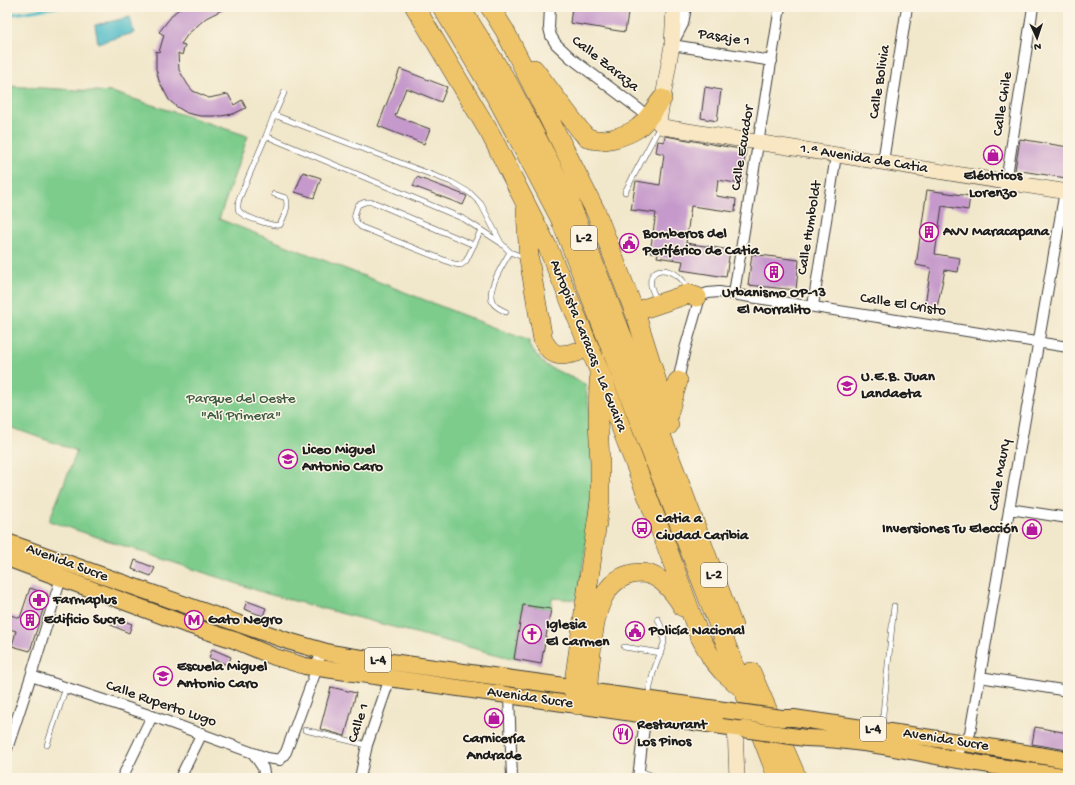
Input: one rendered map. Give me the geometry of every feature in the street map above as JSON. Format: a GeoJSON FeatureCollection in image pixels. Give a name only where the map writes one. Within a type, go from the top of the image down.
{"type":"FeatureCollection","features":[{"type":"Feature","properties":{"kind":"highway","name":"Autopista Caracas - La Guaira"},"geometry":{"type":"LineString","coordinates":[[415,7],[491,134],[526,204],[597,367],[700,635],[712,659],[722,671],[749,685]]}},
{"type":"Feature","properties":{"kind":"highway","name":"Autopista Caracas - La Guaira"},"geometry":{"type":"LineString","coordinates":[[442,7],[499,102],[560,218],[634,409],[749,685],[797,778]]}},
{"type":"Feature","properties":{"kind":"highway","name":"Autopista Caracas - La Guaira"},"geometry":{"type":"LineString","coordinates":[[490,7],[505,31],[596,212],[637,318],[657,382],[677,450],[675,471]]}},
{"type":"Feature","properties":{"kind":"highway","name":"Autopista Caracas - La Guaira"},"geometry":{"type":"LineString","coordinates":[[463,10],[508,84],[569,200],[675,471],[749,685],[776,776]]}},
{"type":"Feature","properties":{"kind":"highway"},"geometry":{"type":"LineString","coordinates":[[505,31],[580,130],[587,137],[598,140],[614,139],[654,121],[662,99]]}},
{"type":"Feature","properties":{"kind":"highway"},"geometry":{"type":"LineString","coordinates":[[526,204],[543,340],[548,350],[556,354],[565,355],[577,352]]}},
{"type":"Feature","properties":{"kind":"highway"},"geometry":{"type":"LineString","coordinates":[[652,306],[693,296]]}},
{"type":"Feature","properties":{"kind":"highway"},"geometry":{"type":"LineString","coordinates":[[579,695],[600,500],[597,367]]}},
{"type":"Feature","properties":{"kind":"highway","name":"L-2"},"geometry":{"type":"LineString","coordinates":[[597,367],[634,409]]}},
{"type":"Feature","properties":{"kind":"highway"},"geometry":{"type":"LineString","coordinates":[[657,382],[672,384],[678,381]]}},
{"type":"Feature","properties":{"kind":"highway"},"geometry":{"type":"LineString","coordinates":[[667,418],[678,381]]}},
{"type":"Feature","properties":{"kind":"highway"},"geometry":{"type":"LineString","coordinates":[[579,695],[599,604],[608,588],[615,581],[625,576],[646,573],[660,580],[670,588],[679,600],[700,635]]}},
{"type":"Feature","properties":{"kind":"main road","name":"Avenida Sucre"},"geometry":{"type":"LineString","coordinates":[[7,542],[288,641],[321,651],[564,686],[579,695]]}},
{"type":"Feature","properties":{"kind":"main road","name":"Avenida Sucre"},"geometry":{"type":"LineString","coordinates":[[7,558],[234,640],[275,657],[305,666],[509,695],[579,695],[739,728],[805,738],[830,739],[882,746],[1068,777]]}},
{"type":"Feature","properties":{"kind":"main road","name":"Avenida Sucre"},"geometry":{"type":"LineString","coordinates":[[646,708],[724,710],[782,718],[794,718],[894,732],[1068,760]]}},
{"type":"Feature","properties":{"kind":"street","name":"Calle Zaraza"},"geometry":{"type":"LineString","coordinates":[[550,7],[549,28],[551,36],[556,44],[571,58],[654,121]]}},
{"type":"Feature","properties":{"kind":"street"},"geometry":{"type":"LineString","coordinates":[[662,99],[672,45],[674,7]]}},
{"type":"Feature","properties":{"kind":"street"},"geometry":{"type":"LineString","coordinates":[[672,45],[683,24],[686,7]]}},
{"type":"Feature","properties":{"kind":"street","name":"Calle Ecuador"},"geometry":{"type":"LineString","coordinates":[[734,293],[780,7]]}},
{"type":"Feature","properties":{"kind":"street","name":"Calle Bolivia"},"geometry":{"type":"LineString","coordinates":[[883,162],[907,7]]}},
{"type":"Feature","properties":{"kind":"street","name":"Calle Chile"},"geometry":{"type":"LineString","coordinates":[[1006,182],[1033,7]]}},
{"type":"Feature","properties":{"kind":"street","name":"Pasaje 1"},"geometry":{"type":"LineString","coordinates":[[672,45],[772,61]]}},
{"type":"Feature","properties":{"kind":"street","name":"1.ª Avenida de Catia"},"geometry":{"type":"LineString","coordinates":[[654,121],[663,127],[1067,192]]}},
{"type":"Feature","properties":{"kind":"street","name":"Calle Humboldt"},"geometry":{"type":"LineString","coordinates":[[814,306],[836,155]]}},
{"type":"Feature","properties":{"kind":"street","name":"Calle Maury"},"geometry":{"type":"LineString","coordinates":[[954,759],[970,733],[1038,342],[1067,192]]}},
{"type":"Feature","properties":{"kind":"street","name":"Calle El Cristo"},"geometry":{"type":"LineString","coordinates":[[693,296],[719,292],[734,293],[1068,347]]}},
{"type":"Feature","properties":{"kind":"street"},"geometry":{"type":"LineString","coordinates":[[678,381],[685,349],[698,304],[693,296]]}},
{"type":"Feature","properties":{"kind":"street"},"geometry":{"type":"LineString","coordinates":[[1009,509],[1068,518]]}},
{"type":"Feature","properties":{"kind":"street"},"geometry":{"type":"LineString","coordinates":[[7,748],[32,676],[61,578]]}},
{"type":"Feature","properties":{"kind":"street"},"geometry":{"type":"LineString","coordinates":[[317,668],[321,651]]}},
{"type":"Feature","properties":{"kind":"street","name":"Calle Ruperto Lugo"},"geometry":{"type":"LineString","coordinates":[[32,676],[202,733],[253,753],[280,760],[284,756],[317,668]]}},
{"type":"Feature","properties":{"kind":"street"},"geometry":{"type":"LineString","coordinates":[[980,677],[1068,691]]}},
{"type":"Feature","properties":{"kind":"street","name":"Calle 1"},"geometry":{"type":"LineString","coordinates":[[360,778],[367,745],[390,678]]}},
{"type":"Feature","properties":{"kind":"street"},"geometry":{"type":"LineString","coordinates":[[509,695],[512,778]]}},
{"type":"Feature","properties":{"kind":"street"},"geometry":{"type":"LineString","coordinates":[[638,774],[646,708]]}},
{"type":"Feature","properties":{"kind":"street"},"geometry":{"type":"LineString","coordinates":[[122,778],[152,716]]}},
{"type":"Feature","properties":{"kind":"street"},"geometry":{"type":"LineString","coordinates":[[737,778],[739,728]]}},
{"type":"Feature","properties":{"kind":"street"},"geometry":{"type":"LineString","coordinates":[[180,778],[202,733]]}},
{"type":"Feature","properties":{"kind":"street"},"geometry":{"type":"LineString","coordinates":[[253,753],[262,768],[265,778]]}},
{"type":"Feature","properties":{"kind":"lane"},"geometry":{"type":"LineString","coordinates":[[274,194],[286,198],[288,204],[280,225],[273,226],[239,211],[238,205],[240,199],[284,93]]}},
{"type":"Feature","properties":{"kind":"lane"},"geometry":{"type":"LineString","coordinates":[[274,115],[451,182],[470,193],[481,204],[501,243]]}},
{"type":"Feature","properties":{"kind":"lane"},"geometry":{"type":"LineString","coordinates":[[625,192],[654,121]]}},
{"type":"Feature","properties":{"kind":"lane"},"geometry":{"type":"LineString","coordinates":[[266,136],[464,219],[501,243],[510,252],[532,259]]}},
{"type":"Feature","properties":{"kind":"lane"},"geometry":{"type":"LineString","coordinates":[[474,245],[373,202],[365,202],[358,205],[354,215],[356,223],[361,227],[454,264],[461,265],[466,261],[474,245],[481,230]]}},
{"type":"Feature","properties":{"kind":"lane"},"geometry":{"type":"LineString","coordinates":[[506,312],[493,304],[491,289],[510,252]]}},
{"type":"Feature","properties":{"kind":"lane"},"geometry":{"type":"LineString","coordinates":[[652,306],[651,284],[653,276],[655,272],[662,270],[677,274],[693,296]]}},
{"type":"Feature","properties":{"kind":"lane"},"geometry":{"type":"LineString","coordinates":[[894,606],[882,714],[883,727],[894,732]]}},
{"type":"Feature","properties":{"kind":"lane"},"geometry":{"type":"LineString","coordinates":[[646,708],[653,673],[664,643],[663,632],[658,619]]}},
{"type":"Feature","properties":{"kind":"lane"},"geometry":{"type":"LineString","coordinates":[[624,647],[661,653]]}},
{"type":"Feature","properties":{"kind":"lane"},"geometry":{"type":"LineString","coordinates":[[47,745],[66,687]]}},
{"type":"Feature","properties":{"kind":"lane"},"geometry":{"type":"LineString","coordinates":[[305,730],[367,745]]}},
{"type":"Feature","properties":{"kind":"lane"},"geometry":{"type":"LineString","coordinates":[[638,774],[658,778]]}},
{"type":"Feature","properties":{"kind":"green space","name":"Parque del Oeste \"Alí Primera\""},"geometry":{"type":"Polygon","coordinates":[[[7,86],[112,92],[248,136],[219,219],[529,341],[529,346],[545,365],[585,384],[592,426],[592,490],[587,540],[577,600],[552,598],[551,609],[523,605],[514,659],[268,594],[49,521],[77,451],[7,426],[7,86]]]}},
{"type":"Feature","properties":{"kind":"water"},"geometry":{"type":"Polygon","coordinates":[[[130,17],[134,33],[98,43],[95,25],[130,17]]]}},
{"type":"Feature","properties":{"kind":"building"},"geometry":{"type":"Polygon","coordinates":[[[182,7],[228,7],[206,18],[188,34],[181,44],[185,45],[182,55],[178,53],[179,70],[193,91],[209,98],[228,94],[234,105],[242,100],[246,108],[233,114],[221,116],[200,116],[187,113],[169,100],[159,81],[156,69],[156,51],[159,52],[164,35],[159,32],[174,13],[182,7]]]}},
{"type":"Feature","properties":{"kind":"building"},"geometry":{"type":"Polygon","coordinates":[[[572,7],[629,7],[625,32],[570,23],[572,7]]]}},
{"type":"Feature","properties":{"kind":"building"},"geometry":{"type":"Polygon","coordinates":[[[400,69],[447,87],[441,102],[406,88],[395,116],[430,129],[424,144],[378,126],[400,69]]]}},
{"type":"Feature","properties":{"kind":"building"},"geometry":{"type":"Polygon","coordinates":[[[705,87],[721,90],[717,121],[701,118],[705,87]]]}},
{"type":"Feature","properties":{"kind":"building"},"geometry":{"type":"Polygon","coordinates":[[[665,136],[746,150],[741,184],[718,180],[716,196],[736,199],[735,212],[691,206],[686,243],[730,250],[726,277],[681,270],[683,261],[657,257],[658,253],[650,252],[656,213],[631,210],[636,181],[660,185],[664,154],[656,152],[658,141],[664,142],[665,136]]]}},
{"type":"Feature","properties":{"kind":"building"},"geometry":{"type":"Polygon","coordinates":[[[1020,139],[1068,147],[1066,178],[1015,170],[1020,139]]]}},
{"type":"Feature","properties":{"kind":"building"},"geometry":{"type":"Polygon","coordinates":[[[303,172],[321,178],[314,198],[295,192],[303,172]]]}},
{"type":"Feature","properties":{"kind":"building"},"geometry":{"type":"Polygon","coordinates":[[[417,177],[467,196],[463,205],[413,186],[417,177]]]}},
{"type":"Feature","properties":{"kind":"building","name":"AVV Maracapana"},"geometry":{"type":"Polygon","coordinates":[[[927,190],[970,196],[968,210],[942,206],[935,254],[960,258],[958,272],[945,270],[936,312],[924,310],[931,268],[916,265],[927,190]]]}},
{"type":"Feature","properties":{"kind":"building","name":"Urbanismo OP-13 El Morralito"},"geometry":{"type":"Polygon","coordinates":[[[752,254],[799,260],[796,290],[748,285],[752,254]]]}},
{"type":"Feature","properties":{"kind":"building"},"geometry":{"type":"Polygon","coordinates":[[[135,560],[155,568],[151,576],[132,569],[135,560]]]}},
{"type":"Feature","properties":{"kind":"building","name":"Edificio Sucre"},"geometry":{"type":"Polygon","coordinates":[[[30,588],[48,594],[30,651],[12,646],[16,631],[7,628],[7,614],[20,618],[30,588]]]}},
{"type":"Feature","properties":{"kind":"building"},"geometry":{"type":"Polygon","coordinates":[[[247,601],[266,608],[263,616],[244,609],[247,601]]]}},
{"type":"Feature","properties":{"kind":"building","name":"Iglesia El Carmen"},"geometry":{"type":"Polygon","coordinates":[[[523,605],[551,609],[541,664],[514,659],[523,605]]]}},
{"type":"Feature","properties":{"kind":"building"},"geometry":{"type":"Polygon","coordinates":[[[114,617],[132,624],[129,633],[111,625],[114,617]]]}},
{"type":"Feature","properties":{"kind":"building"},"geometry":{"type":"Polygon","coordinates":[[[212,649],[231,657],[228,665],[209,658],[212,649]]]}},
{"type":"Feature","properties":{"kind":"building"},"geometry":{"type":"Polygon","coordinates":[[[331,687],[356,693],[345,736],[320,729],[331,687]]]}},
{"type":"Feature","properties":{"kind":"building"},"geometry":{"type":"Polygon","coordinates":[[[1035,727],[1068,733],[1068,750],[1032,744],[1035,727]]]}},
{"type":"Feature","properties":{"kind":"waterway"},"geometry":{"type":"LineString","coordinates":[[7,15],[57,7]]}},
{"type":"Feature","properties":{"kind":"place","name":"Eléctricos Lorenzo"},"geometry":{"type":"Point","coordinates":[993,155]}},
{"type":"Feature","properties":{"kind":"place","name":"AVV Maracapana"},"geometry":{"type":"Point","coordinates":[929,232]}},
{"type":"Feature","properties":{"kind":"place","name":"Bomberos del Periférico de Catia"},"geometry":{"type":"Point","coordinates":[629,243]}},
{"type":"Feature","properties":{"kind":"place","name":"Urbanismo OP-13 El Morralito"},"geometry":{"type":"Point","coordinates":[774,272]}},
{"type":"Feature","properties":{"kind":"place","name":"U.E.B. Juan Landaeta"},"geometry":{"type":"Point","coordinates":[847,386]}},
{"type":"Feature","properties":{"kind":"place","name":"Liceo Miguel Antonio Caro"},"geometry":{"type":"Point","coordinates":[288,459]}},
{"type":"Feature","properties":{"kind":"place","name":"Catia a Ciudad Caribia"},"geometry":{"type":"Point","coordinates":[642,528]}},
{"type":"Feature","properties":{"kind":"place","name":"Inversiones Tu Elección"},"geometry":{"type":"Point","coordinates":[1032,529]}},
{"type":"Feature","properties":{"kind":"place","name":"Farmaplus"},"geometry":{"type":"Point","coordinates":[39,600]}},
{"type":"Feature","properties":{"kind":"place","name":"Edificio Sucre"},"geometry":{"type":"Point","coordinates":[30,620]}},
{"type":"Feature","properties":{"kind":"place","name":"Gato Negro"},"geometry":{"type":"Point","coordinates":[194,620]}},
{"type":"Feature","properties":{"kind":"place","name":"Policía Nacional"},"geometry":{"type":"Point","coordinates":[635,631]}},
{"type":"Feature","properties":{"kind":"place","name":"Iglesia El Carmen"},"geometry":{"type":"Point","coordinates":[532,634]}},
{"type":"Feature","properties":{"kind":"place","name":"Escuela Miguel Antonio Caro"},"geometry":{"type":"Point","coordinates":[163,676]}},
{"type":"Feature","properties":{"kind":"place","name":"Carnicería Andrade"},"geometry":{"type":"Point","coordinates":[494,718]}},
{"type":"Feature","properties":{"kind":"place","name":"Restaurant Los Pinos"},"geometry":{"type":"Point","coordinates":[623,734]}}]}
